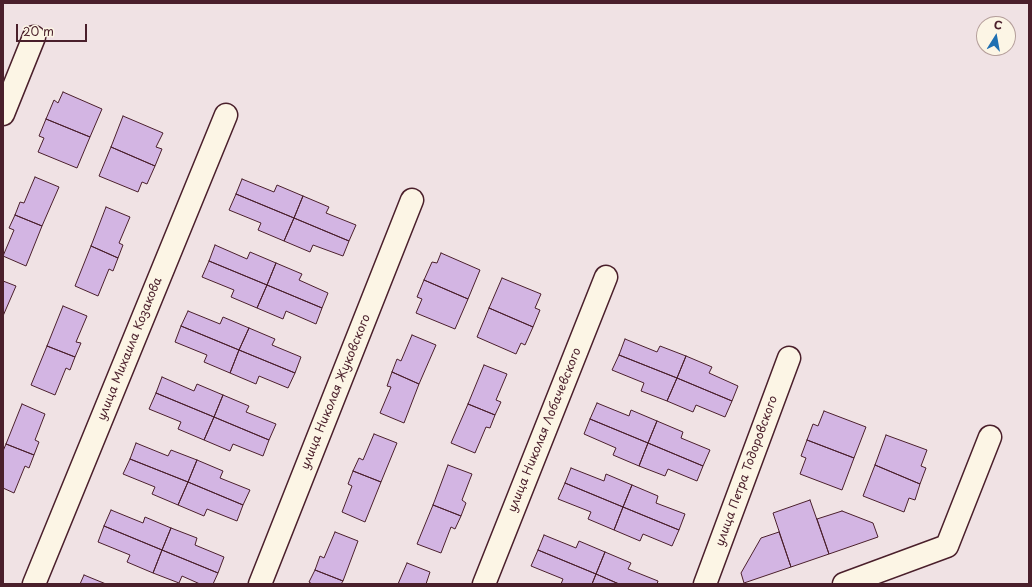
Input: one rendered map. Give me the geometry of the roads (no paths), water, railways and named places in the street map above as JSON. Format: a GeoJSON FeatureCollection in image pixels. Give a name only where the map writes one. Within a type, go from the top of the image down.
{"type":"FeatureCollection","features":[{"type":"Feature","properties":{"kind":"street"},"geometry":{"type":"LineString","coordinates":[[3,114],[34,37]]}},
{"type":"Feature","properties":{"kind":"street","name":"улица Михаила Козакова"},"geometry":{"type":"LineString","coordinates":[[34,584],[226,115]]}},
{"type":"Feature","properties":{"kind":"street","name":"улица Николая Жуковского"},"geometry":{"type":"LineString","coordinates":[[260,584],[412,200]]}},
{"type":"Feature","properties":{"kind":"street","name":"улица Николая Лобачевского"},"geometry":{"type":"LineString","coordinates":[[484,584],[606,277]]}},
{"type":"Feature","properties":{"kind":"street","name":"улица Петра Тодоровского"},"geometry":{"type":"LineString","coordinates":[[705,584],[789,358]]}},
{"type":"Feature","properties":{"kind":"street"},"geometry":{"type":"LineString","coordinates":[[844,584],[947,546],[990,437]]}}]}
